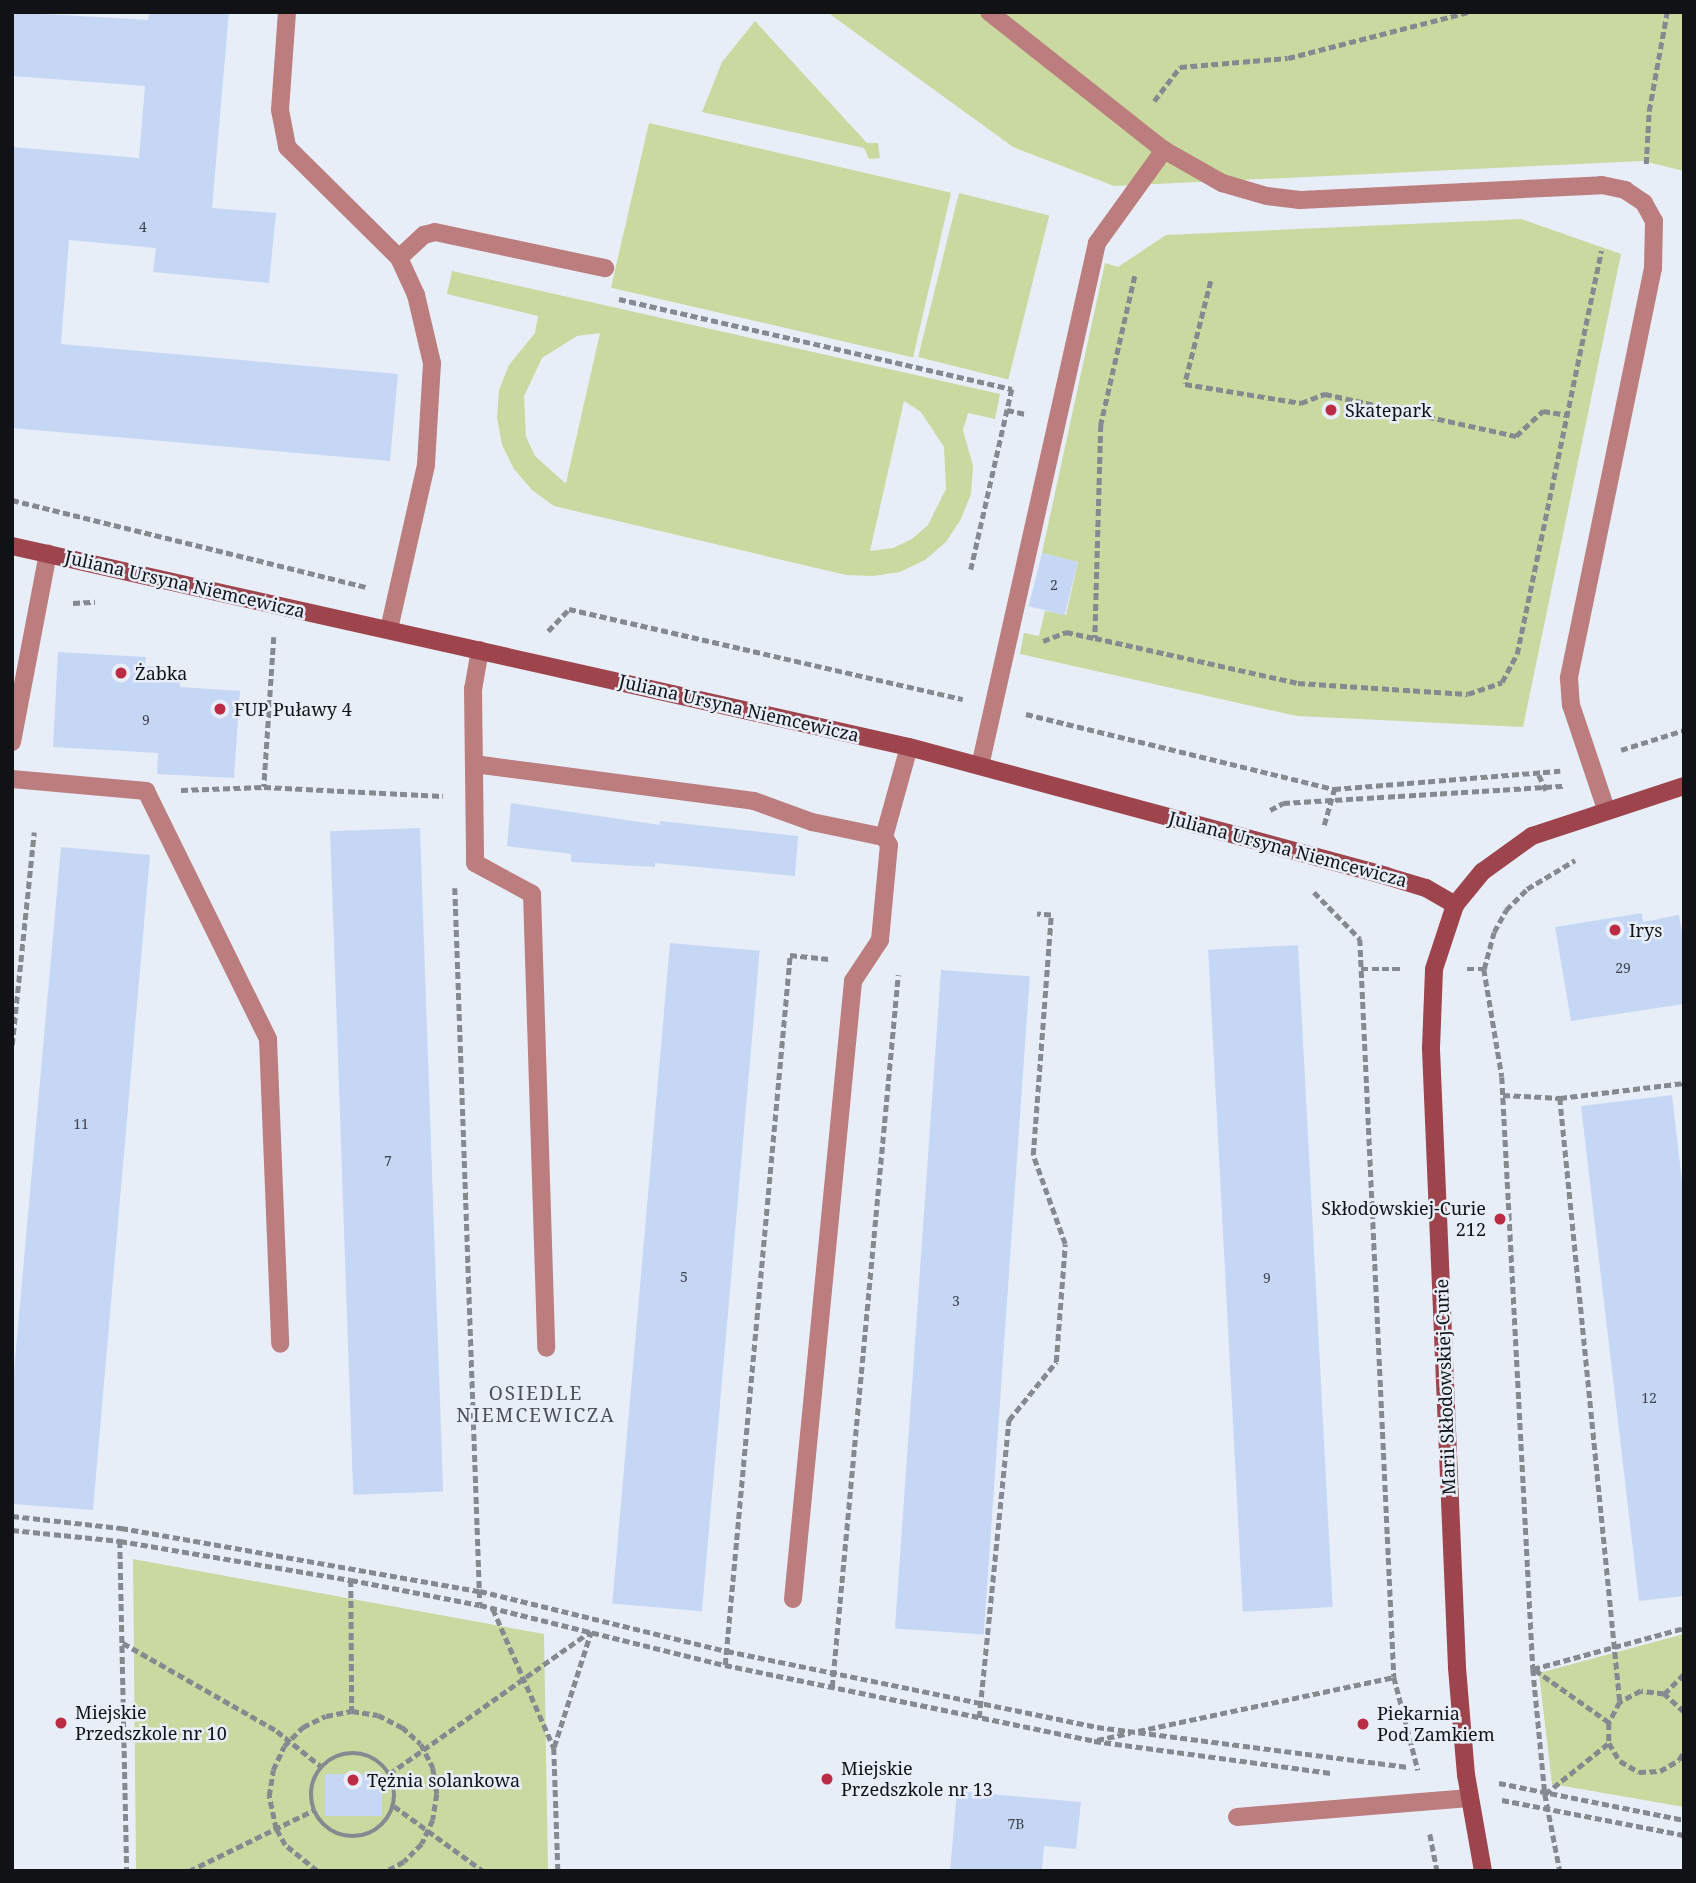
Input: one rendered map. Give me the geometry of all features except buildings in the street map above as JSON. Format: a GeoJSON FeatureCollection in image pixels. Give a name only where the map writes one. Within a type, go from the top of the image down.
{"type":"FeatureCollection","features":[{"type":"Feature","properties":{"kind":"street","name":"Juliana Ursyna Niemcewicza"},"geometry":{"type":"LineString","coordinates":[[12,546],[909,747],[1426,888],[1455,905]]}},
{"type":"Feature","properties":{"kind":"street"},"geometry":{"type":"LineString","coordinates":[[1455,905],[1482,873],[1532,836],[1606,809],[1684,786]]}},
{"type":"Feature","properties":{"kind":"street","name":"Marii Skłodowskiej-Curie"},"geometry":{"type":"LineString","coordinates":[[1455,905],[1434,969],[1431,1048],[1457,1667],[1468,1788],[1483,1871]]}},
{"type":"Feature","properties":{"kind":"lane"},"geometry":{"type":"LineString","coordinates":[[287,12],[280,110],[287,147],[399,258],[426,328],[433,404],[426,465],[389,629]]}},
{"type":"Feature","properties":{"kind":"lane"},"geometry":{"type":"LineString","coordinates":[[989,12],[1164,150],[1222,183],[1300,200],[1602,185],[1625,190],[1644,203],[1654,221],[1653,268],[1569,678],[1571,705],[1606,809]]}},
{"type":"Feature","properties":{"kind":"lane"},"geometry":{"type":"LineString","coordinates":[[981,766],[1097,243],[1164,150]]}},
{"type":"Feature","properties":{"kind":"lane"},"geometry":{"type":"LineString","coordinates":[[399,258],[424,235],[435,232],[605,268]]}},
{"type":"Feature","properties":{"kind":"lane"},"geometry":{"type":"LineString","coordinates":[[12,742],[48,553]]}},
{"type":"Feature","properties":{"kind":"lane"},"geometry":{"type":"LineString","coordinates":[[480,650],[473,689],[475,863],[532,894],[546,1348]]}},
{"type":"Feature","properties":{"kind":"lane"},"geometry":{"type":"LineString","coordinates":[[884,837],[909,747]]}},
{"type":"Feature","properties":{"kind":"lane"},"geometry":{"type":"LineString","coordinates":[[474,764],[754,801],[812,822],[884,837],[889,845],[880,940],[853,981],[793,1599]]}},
{"type":"Feature","properties":{"kind":"lane"},"geometry":{"type":"LineString","coordinates":[[12,779],[146,791],[268,1039],[280,1344]]}},
{"type":"Feature","properties":{"kind":"lane"},"geometry":{"type":"LineString","coordinates":[[1237,1817],[1468,1788]]}},
{"type":"Feature","properties":{"kind":"path"},"geometry":{"type":"LineString","coordinates":[[1134,127],[1180,67],[1288,58],[1468,12]]}},
{"type":"Feature","properties":{"kind":"path"},"geometry":{"type":"LineString","coordinates":[[1644,203],[1649,111],[1667,12]]}},
{"type":"Feature","properties":{"kind":"path"},"geometry":{"type":"LineString","coordinates":[[1009,640],[1033,645],[1066,632],[1298,683],[1468,694],[1487,690],[1502,682],[1517,654],[1601,251]]}},
{"type":"Feature","properties":{"kind":"path"},"geometry":{"type":"LineString","coordinates":[[605,268],[599,294],[1012,389],[971,569]]}},
{"type":"Feature","properties":{"kind":"path"},"geometry":{"type":"LineString","coordinates":[[1095,638],[1101,425],[1135,276]]}},
{"type":"Feature","properties":{"kind":"path"},"geometry":{"type":"LineString","coordinates":[[1210,281],[1185,384],[1301,403],[1325,394],[1516,436],[1543,411],[1567,415]]}},
{"type":"Feature","properties":{"kind":"path"},"geometry":{"type":"LineString","coordinates":[[12,500],[397,594]]}},
{"type":"Feature","properties":{"kind":"path"},"geometry":{"type":"LineString","coordinates":[[538,629],[551,632],[569,609],[994,706],[1334,789],[1591,769]]}},
{"type":"Feature","properties":{"kind":"path"},"geometry":{"type":"LineString","coordinates":[[264,787],[275,634]]}},
{"type":"Feature","properties":{"kind":"path"},"geometry":{"type":"LineString","coordinates":[[1248,838],[1271,809],[1283,803],[1554,787],[1684,730]]}},
{"type":"Feature","properties":{"kind":"path"},"geometry":{"type":"LineString","coordinates":[[146,791],[264,787],[451,797]]}},
{"type":"Feature","properties":{"kind":"path"},"geometry":{"type":"LineString","coordinates":[[1323,830],[1334,789]]}},
{"type":"Feature","properties":{"kind":"path"},"geometry":{"type":"LineString","coordinates":[[12,1045],[34,832]]}},
{"type":"Feature","properties":{"kind":"path"},"geometry":{"type":"LineString","coordinates":[[1560,1871],[1545,1794],[1534,1670],[1503,1095],[1484,969],[1494,932],[1506,910],[1527,889],[1581,857]]}},
{"type":"Feature","properties":{"kind":"path"},"geometry":{"type":"LineString","coordinates":[[454,880],[480,1605]]}},
{"type":"Feature","properties":{"kind":"path"},"geometry":{"type":"LineString","coordinates":[[1308,886],[1360,939],[1394,1677],[1419,1777]]}},
{"type":"Feature","properties":{"kind":"path"},"geometry":{"type":"LineString","coordinates":[[979,1718],[1009,1420],[1056,1362],[1065,1244],[1033,1155],[1051,915],[1037,914]]}},
{"type":"Feature","properties":{"kind":"path"},"geometry":{"type":"LineString","coordinates":[[725,1665],[790,955],[865,962]]}},
{"type":"Feature","properties":{"kind":"path"},"geometry":{"type":"LineString","coordinates":[[1361,969],[1484,969]]}},
{"type":"Feature","properties":{"kind":"path"},"geometry":{"type":"LineString","coordinates":[[832,1688],[899,970]]}},
{"type":"Feature","properties":{"kind":"path"},"geometry":{"type":"LineString","coordinates":[[1503,1095],[1560,1098],[1681,1084],[1684,1091]]}},
{"type":"Feature","properties":{"kind":"path"},"geometry":{"type":"LineString","coordinates":[[1560,1098],[1620,1702]]}},
{"type":"Feature","properties":{"kind":"path"},"geometry":{"type":"LineString","coordinates":[[12,1516],[121,1528],[480,1591],[727,1651],[981,1704],[1133,1732],[1417,1768],[1468,1788],[1549,1810],[1684,1835]]}},
{"type":"Feature","properties":{"kind":"path"},"geometry":{"type":"LineString","coordinates":[[12,1530],[120,1541],[351,1580],[480,1605],[725,1665],[1094,1741],[1340,1774]]}},
{"type":"Feature","properties":{"kind":"path"},"geometry":{"type":"LineString","coordinates":[[120,1541],[127,1871]]}},
{"type":"Feature","properties":{"kind":"path"},"geometry":{"type":"LineString","coordinates":[[351,1580],[352,1711]]}},
{"type":"Feature","properties":{"kind":"path"},"geometry":{"type":"LineString","coordinates":[[493,1608],[554,1748]]}},
{"type":"Feature","properties":{"kind":"path"},"geometry":{"type":"LineString","coordinates":[[1534,1670],[1684,1628]]}},
{"type":"Feature","properties":{"kind":"path"},"geometry":{"type":"LineString","coordinates":[[389,1774],[591,1631]]}},
{"type":"Feature","properties":{"kind":"path"},"geometry":{"type":"LineString","coordinates":[[558,1871],[554,1748],[591,1631]]}},
{"type":"Feature","properties":{"kind":"path"},"geometry":{"type":"LineString","coordinates":[[123,1643],[289,1741],[322,1767]]}},
{"type":"Feature","properties":{"kind":"path"},"geometry":{"type":"LineString","coordinates":[[1534,1670],[1609,1723]]}},
{"type":"Feature","properties":{"kind":"path"},"geometry":{"type":"LineString","coordinates":[[1664,1694],[1684,1674]]}},
{"type":"Feature","properties":{"kind":"path"},"geometry":{"type":"LineString","coordinates":[[1094,1741],[1394,1677]]}},
{"type":"Feature","properties":{"kind":"path"},"geometry":{"type":"LineString","coordinates":[[1684,1712],[1664,1694],[1641,1691],[1620,1702],[1609,1723],[1609,1743],[1620,1761],[1639,1772],[1660,1771],[1679,1760],[1684,1751]]}},
{"type":"Feature","properties":{"kind":"path"},"geometry":{"type":"LineString","coordinates":[[317,1871],[285,1845],[275,1829],[269,1796],[273,1770],[289,1741],[326,1716],[352,1711],[378,1715],[402,1727],[423,1749],[433,1768],[437,1794],[428,1831],[404,1863],[387,1871]]}},
{"type":"Feature","properties":{"kind":"path"},"geometry":{"type":"LineString","coordinates":[[1545,1794],[1609,1743]]}},
{"type":"Feature","properties":{"kind":"path"},"geometry":{"type":"LineString","coordinates":[[394,1806],[374,1831],[349,1837],[325,1826],[314,1810],[311,1791],[322,1767],[332,1759],[358,1753],[370,1756],[389,1774],[394,1806],[483,1871]]}},
{"type":"Feature","properties":{"kind":"path"},"geometry":{"type":"LineString","coordinates":[[1679,1760],[1684,1767]]}},
{"type":"Feature","properties":{"kind":"path"},"geometry":{"type":"LineString","coordinates":[[1468,1788],[1545,1794],[1684,1820]]}},
{"type":"Feature","properties":{"kind":"path"},"geometry":{"type":"LineString","coordinates":[[189,1871],[314,1810]]}},
{"type":"Feature","properties":{"kind":"green space"},"geometry":{"type":"Polygon","coordinates":[[[827,12],[1684,12],[1684,171],[1643,161],[1114,186],[1013,147],[827,12]]]}},
{"type":"Feature","properties":{"kind":"green space"},"geometry":{"type":"Polygon","coordinates":[[[755,21],[867,143],[878,143],[880,158],[869,159],[864,148],[702,112],[722,62],[755,21]]]}},
{"type":"Feature","properties":{"kind":"green space"},"geometry":{"type":"Polygon","coordinates":[[[649,123],[951,193],[913,357],[611,288],[649,123]]]}},
{"type":"Feature","properties":{"kind":"green space"},"geometry":{"type":"Polygon","coordinates":[[[959,193],[1049,215],[1008,379],[918,357],[959,193]]]}},
{"type":"Feature","properties":{"kind":"green space","name":"Skatepark"},"geometry":{"type":"Polygon","coordinates":[[[1521,219],[1621,254],[1523,727],[1297,716],[1020,654],[1024,633],[1039,636],[1045,611],[1066,615],[1078,562],[1042,553],[1105,263],[1118,267],[1166,235],[1521,219]]]}},
{"type":"Feature","properties":{"kind":"green space"},"geometry":{"type":"Polygon","coordinates":[[[452,271],[1000,394],[995,419],[968,413],[963,430],[973,466],[971,494],[961,519],[946,542],[925,560],[900,572],[873,576],[846,575],[554,506],[532,490],[514,469],[502,445],[497,418],[499,390],[509,365],[535,333],[538,316],[447,294],[452,271]],[[600,333],[577,336],[542,358],[524,396],[526,437],[535,456],[565,483],[566,483],[600,333]],[[904,401],[870,551],[893,548],[912,539],[928,525],[946,489],[944,447],[921,412],[904,401]]]}},
{"type":"Feature","properties":{"kind":"green space"},"geometry":{"type":"Polygon","coordinates":[[[133,1559],[544,1634],[548,1871],[136,1871],[133,1559]]]}},
{"type":"Feature","properties":{"kind":"green space"},"geometry":{"type":"Polygon","coordinates":[[[1684,1634],[1684,1807],[1552,1784],[1539,1673],[1684,1634]]]}},
{"type":"Feature","properties":{"kind":"place","name":"Skatepark"},"geometry":{"type":"Point","coordinates":[1331,410]}},
{"type":"Feature","properties":{"kind":"place","name":"Żabka"},"geometry":{"type":"Point","coordinates":[121,673]}},
{"type":"Feature","properties":{"kind":"place","name":"FUP Puławy 4"},"geometry":{"type":"Point","coordinates":[220,709]}},
{"type":"Feature","properties":{"kind":"place","name":"Irys"},"geometry":{"type":"Point","coordinates":[1615,930]}},
{"type":"Feature","properties":{"kind":"place","name":"Skłodowskiej-Curie 212"},"geometry":{"type":"Point","coordinates":[1500,1219]}},
{"type":"Feature","properties":{"kind":"place","name":"Miejskie Przedszkole nr 10"},"geometry":{"type":"Point","coordinates":[61,1723]}},
{"type":"Feature","properties":{"kind":"place","name":"Piekarnia Pod Zamkiem"},"geometry":{"type":"Point","coordinates":[1363,1724]}},
{"type":"Feature","properties":{"kind":"place","name":"Miejskie Przedszkole nr 13"},"geometry":{"type":"Point","coordinates":[827,1779]}},
{"type":"Feature","properties":{"kind":"place","name":"Tężnia solankowa"},"geometry":{"type":"Point","coordinates":[353,1780]}},
{"type":"Feature","properties":{"kind":"district","name":"OSIEDLE NIEMCEWICZA"},"geometry":{"type":"Point","coordinates":[536,1405]}}]}
